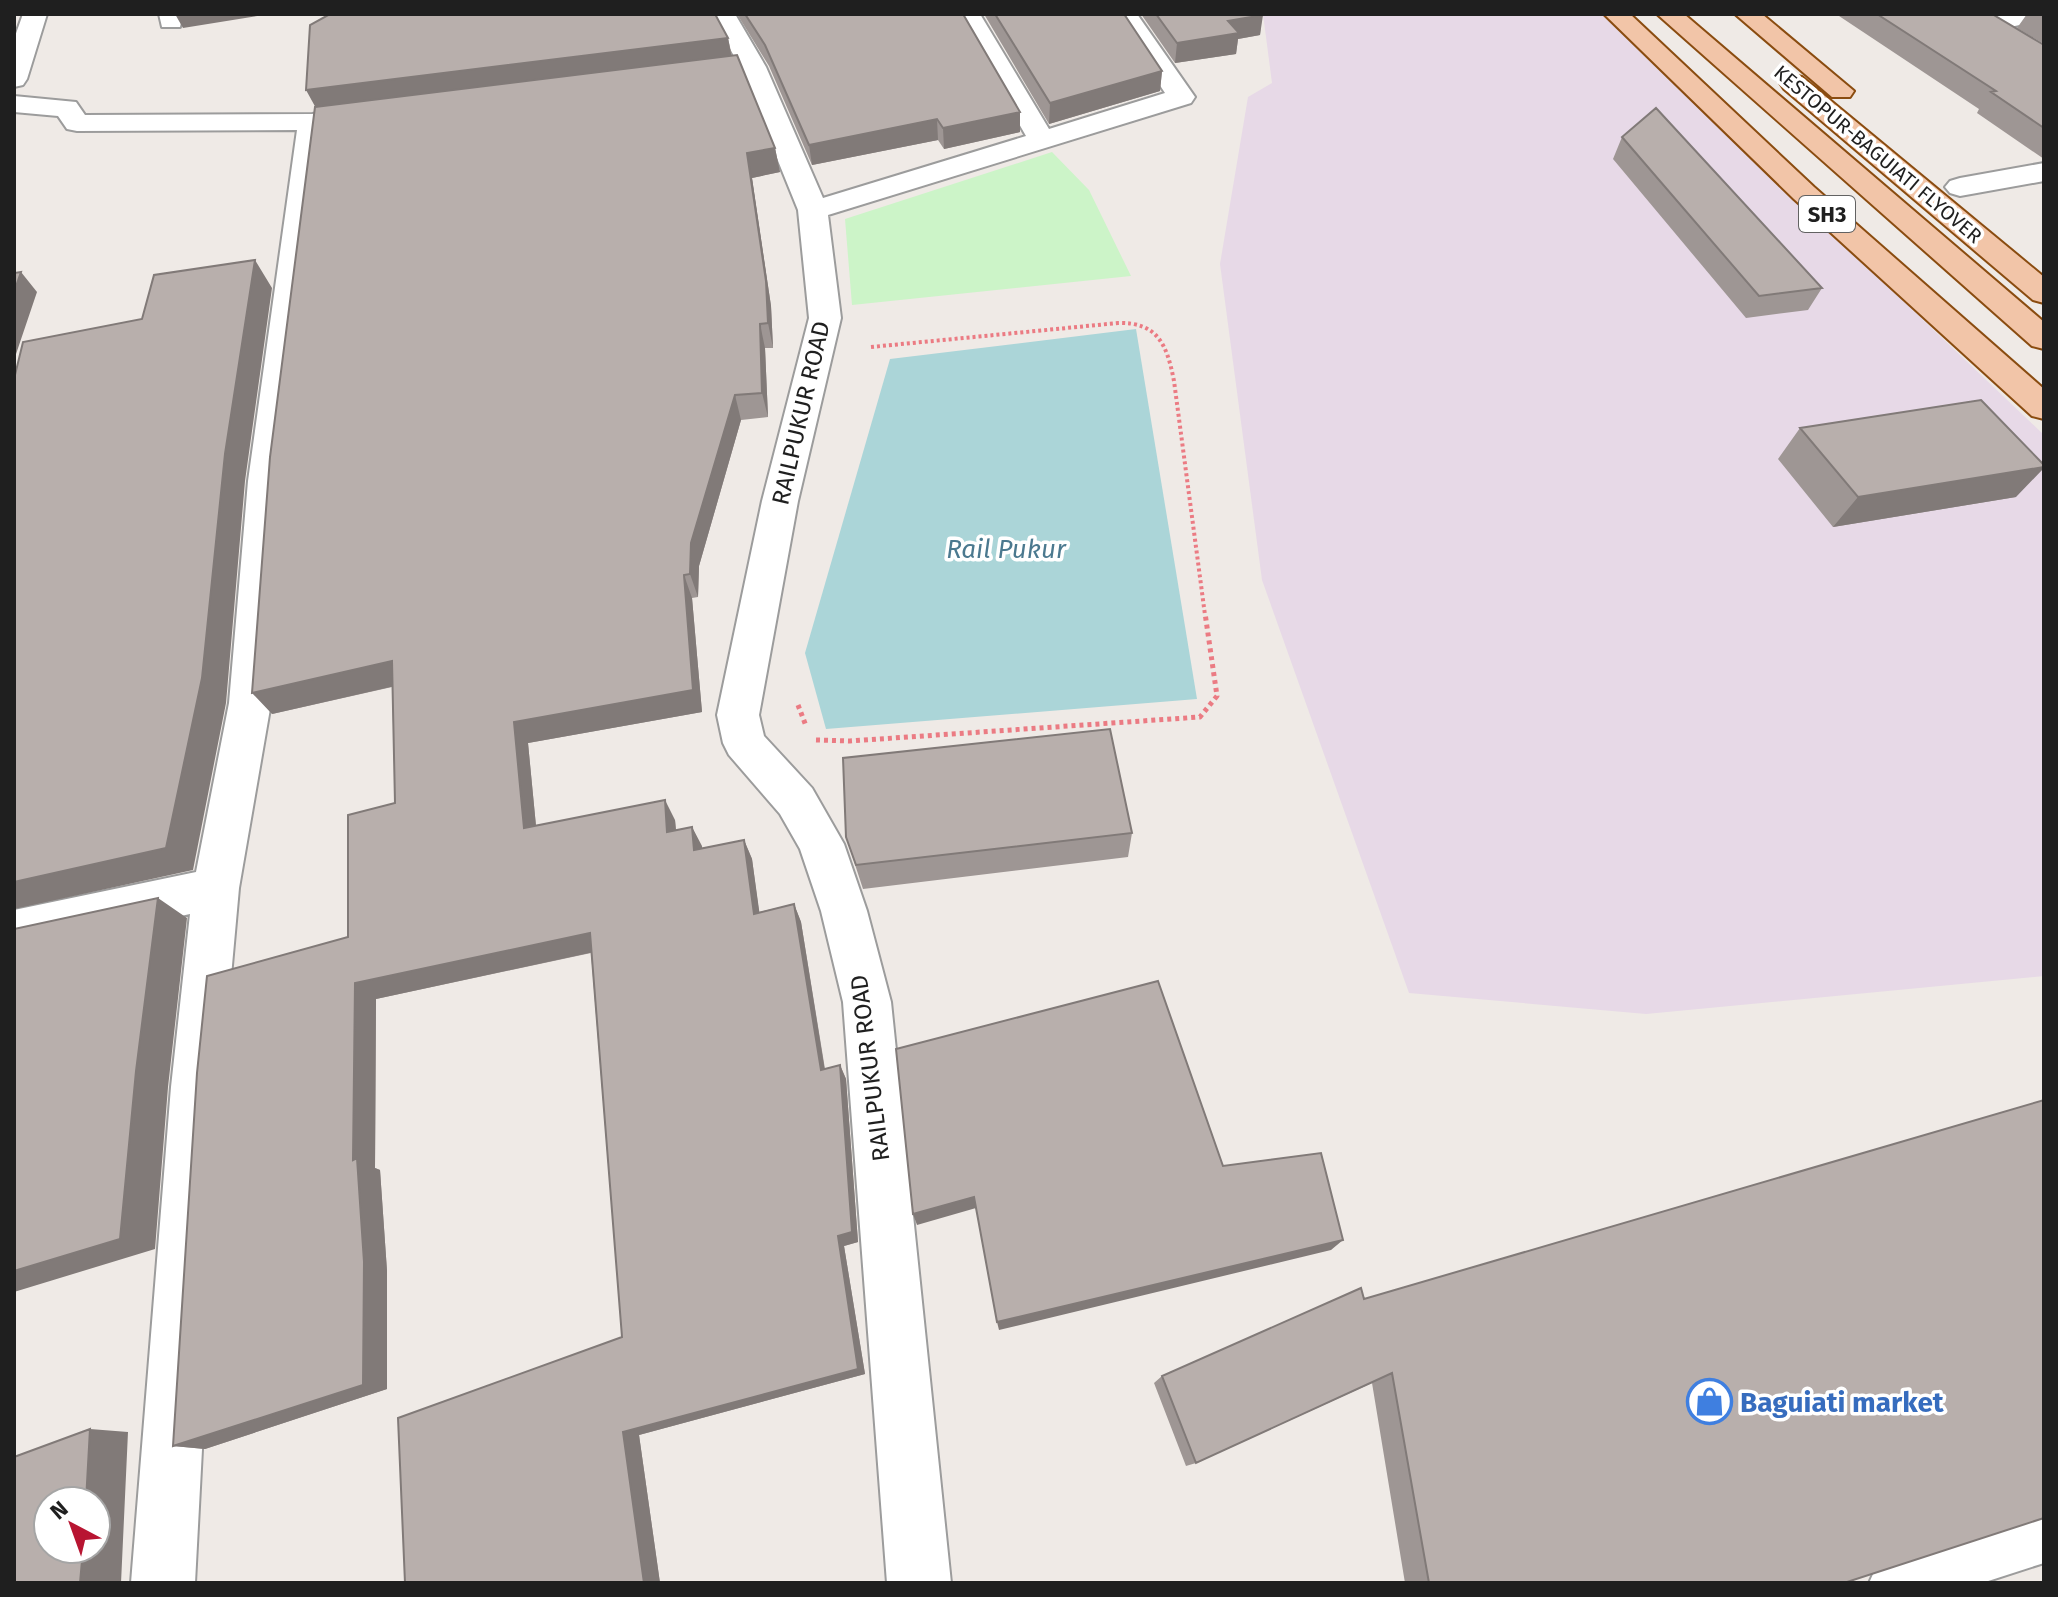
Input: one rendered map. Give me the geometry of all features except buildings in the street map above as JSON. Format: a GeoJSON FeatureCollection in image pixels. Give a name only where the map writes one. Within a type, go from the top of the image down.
{"type":"FeatureCollection","features":[{"type":"Feature","properties":{"kind":"main road","name":"SH3"},"geometry":{"type":"LineString","coordinates":[[1616,14],[1804,193],[2044,408]]}},
{"type":"Feature","properties":{"kind":"main road","name":"KESTOPUR-BAGUIATI FLYOVER"},"geometry":{"type":"LineString","coordinates":[[1669,14],[2044,339]]}},
{"type":"Feature","properties":{"kind":"main road","name":"KESTOPUR-BAGUIATI FLYOVER"},"geometry":{"type":"LineString","coordinates":[[1735,19],[2044,293]]}},
{"type":"Feature","properties":{"kind":"main road"},"geometry":{"type":"LineString","coordinates":[[1735,19],[1984,207]]}},
{"type":"Feature","properties":{"kind":"street"},"geometry":{"type":"LineString","coordinates":[[14,79],[35,14]]}},
{"type":"Feature","properties":{"kind":"street","name":"RAILPUKUR ROAD"},"geometry":{"type":"LineString","coordinates":[[723,14],[753,67],[813,210],[825,318],[780,501],[738,715],[744,743],[796,801],[821,844],[844,911],[867,1002],[919,1583]]}},
{"type":"Feature","properties":{"kind":"street"},"geometry":{"type":"LineString","coordinates":[[968,14],[1042,140]]}},
{"type":"Feature","properties":{"kind":"street"},"geometry":{"type":"LineString","coordinates":[[813,210],[1181,97],[1125,14]]}},
{"type":"Feature","properties":{"kind":"street"},"geometry":{"type":"LineString","coordinates":[[1978,19],[2038,14]]}},
{"type":"Feature","properties":{"kind":"street"},"geometry":{"type":"LineString","coordinates":[[1978,19],[2022,46]]}},
{"type":"Feature","properties":{"kind":"street"},"geometry":{"type":"LineString","coordinates":[[721,71],[753,67]]}},
{"type":"Feature","properties":{"kind":"street"},"geometry":{"type":"LineString","coordinates":[[14,104],[66,108],[77,123],[312,122],[359,116]]}},
{"type":"Feature","properties":{"kind":"street"},"geometry":{"type":"LineString","coordinates":[[163,1583],[196,1087],[216,888],[250,703],[266,481],[312,122]]}},
{"type":"Feature","properties":{"kind":"street"},"geometry":{"type":"LineString","coordinates":[[1960,187],[2044,172]]}},
{"type":"Feature","properties":{"kind":"street"},"geometry":{"type":"LineString","coordinates":[[14,931],[216,888]]}},
{"type":"Feature","properties":{"kind":"street"},"geometry":{"type":"LineString","coordinates":[[1901,1583],[1926,1570],[2044,1532]]}},
{"type":"Feature","properties":{"kind":"path"},"geometry":{"type":"LineString","coordinates":[[797,701],[807,729],[815,740],[850,741],[1200,717],[1217,696],[1182,458],[1175,383],[1163,349],[1151,329],[1139,323],[1118,323],[858,348],[823,329]]}},
{"type":"Feature","properties":{"kind":"shaded area"},"geometry":{"type":"Polygon","coordinates":[[[1263,14],[1602,14],[2044,435],[2044,976],[1646,1014],[1409,993],[1262,580],[1220,264],[1248,97],[1272,83],[1263,14]]]}},
{"type":"Feature","properties":{"kind":"green space"},"geometry":{"type":"Polygon","coordinates":[[[1052,152],[1089,190],[1131,276],[852,305],[845,219],[1052,152]]]}},
{"type":"Feature","properties":{"kind":"water","name":"Rail Pukur"},"geometry":{"type":"Polygon","coordinates":[[[1136,329],[1197,699],[826,729],[805,653],[890,359],[1136,329]]]}},
{"type":"Feature","properties":{"kind":"place","name":"Baguiati market"},"geometry":{"type":"Point","coordinates":[1709,1402]}}]}
